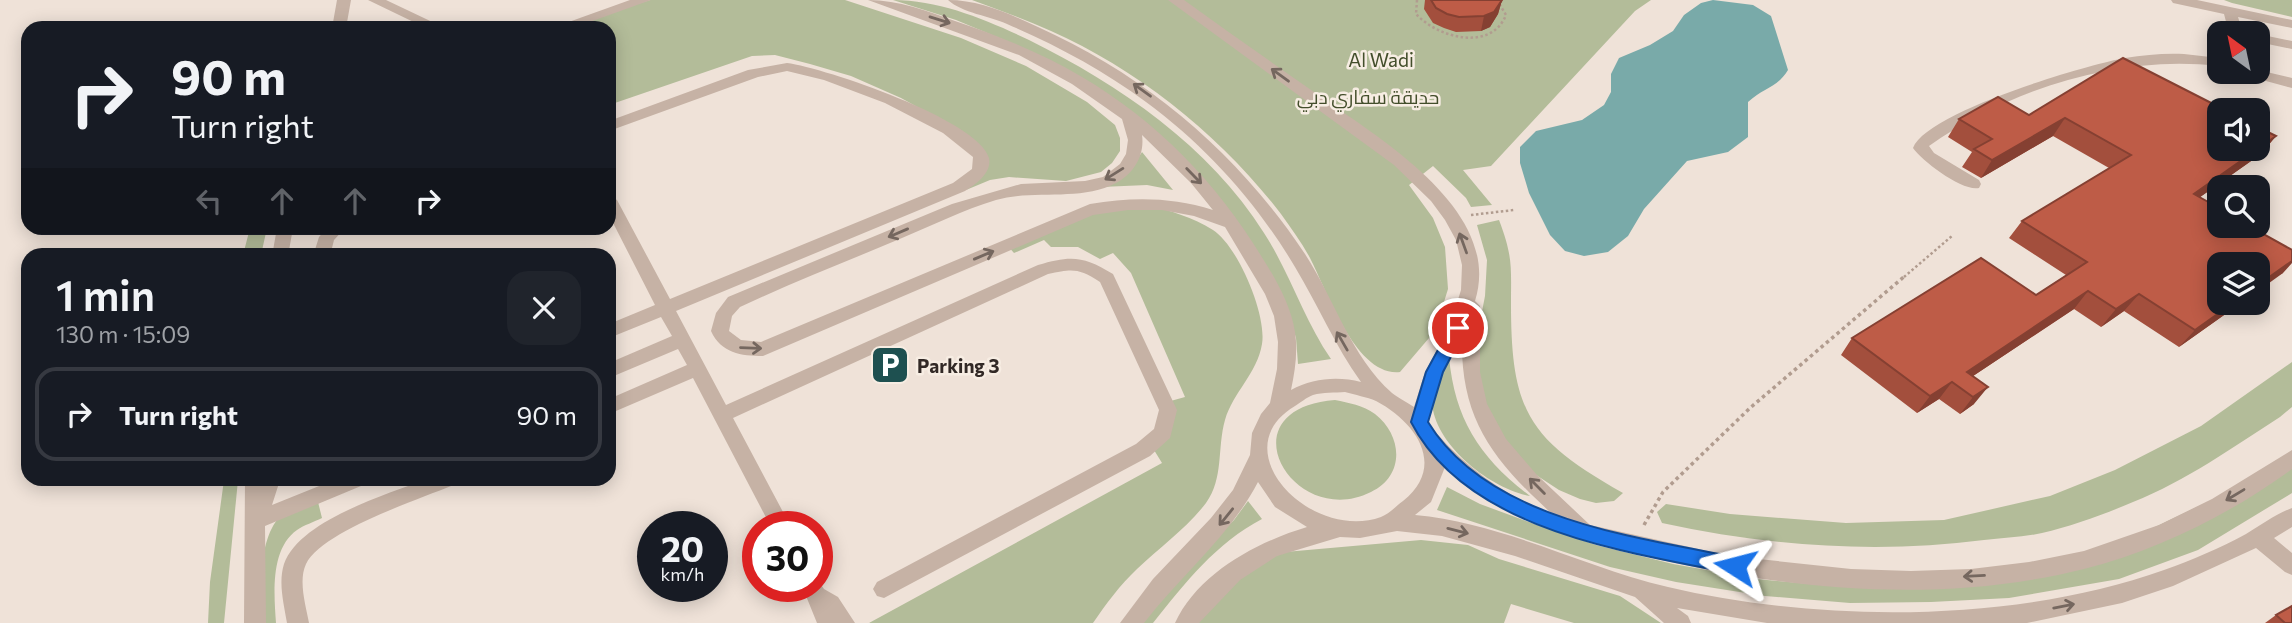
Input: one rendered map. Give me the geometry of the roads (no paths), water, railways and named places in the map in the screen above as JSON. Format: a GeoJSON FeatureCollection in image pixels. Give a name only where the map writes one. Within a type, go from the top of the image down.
{"type":"FeatureCollection","features":[{"type":"Feature","properties":{"kind":"street"},"geometry":{"type":"LineString","coordinates":[[340,21],[344,0]]}},
{"type":"Feature","properties":{"kind":"street"},"geometry":{"type":"LineString","coordinates":[[375,0],[422,21]]}},
{"type":"Feature","properties":{"kind":"street"},"geometry":{"type":"LineString","coordinates":[[580,21],[644,0]]}},
{"type":"Feature","properties":{"kind":"street"},"geometry":{"type":"LineString","coordinates":[[875,0],[954,24],[1001,42],[1079,82],[1129,117],[1175,157],[1232,223],[1275,297],[1286,331],[1288,368],[1279,405]]}},
{"type":"Feature","properties":{"kind":"street"},"geometry":{"type":"LineString","coordinates":[[955,0],[1036,30],[1088,56],[1137,87],[1184,122],[1227,163],[1267,210],[1302,263],[1353,360],[1384,395]]}},
{"type":"Feature","properties":{"kind":"street"},"geometry":{"type":"LineString","coordinates":[[1175,0],[1400,161],[1437,197],[1464,240],[1470,265],[1472,380],[1483,417],[1505,454],[1587,533]]}},
{"type":"Feature","properties":{"kind":"street"},"geometry":{"type":"LineString","coordinates":[[2178,0],[2224,7],[2292,24]]}},
{"type":"Feature","properties":{"kind":"street"},"geometry":{"type":"LineString","coordinates":[[2270,40],[2292,44]]}},
{"type":"Feature","properties":{"kind":"street"},"geometry":{"type":"LineString","coordinates":[[1973,184],[1929,157],[1921,148],[1922,144],[1998,102],[2113,66],[2151,59],[2207,61]]}},
{"type":"Feature","properties":{"kind":"street"},"geometry":{"type":"LineString","coordinates":[[616,124],[769,69],[804,67],[884,96],[935,123],[964,141],[980,155],[981,163],[978,173],[959,187],[616,328]]}},
{"type":"Feature","properties":{"kind":"street"},"geometry":{"type":"LineString","coordinates":[[2270,77],[2292,83]]}},
{"type":"Feature","properties":{"kind":"street"},"geometry":{"type":"LineString","coordinates":[[1129,117],[1136,132],[1137,147],[1131,161],[1117,175],[1094,185],[1022,189],[976,201],[734,302],[723,313],[719,325],[722,337],[731,346],[746,350],[763,349],[1090,210],[1126,203],[1164,203],[1199,210],[1232,223]]}},
{"type":"Feature","properties":{"kind":"street"},"geometry":{"type":"LineString","coordinates":[[616,213],[773,511]]}},
{"type":"Feature","properties":{"kind":"street"},"geometry":{"type":"LineString","coordinates":[[722,415],[1051,267],[1072,263],[1086,265],[1107,278],[1165,399],[1168,422],[1163,433],[1143,450],[884,589]]}},
{"type":"Feature","properties":{"kind":"street"},"geometry":{"type":"LineString","coordinates":[[1186,623],[1229,575],[1254,556],[1311,533],[1367,529],[1390,523],[1410,512],[1425,497],[1433,479],[1434,469],[1425,431],[1434,372],[1466,310],[1470,290]]}},
{"type":"Feature","properties":{"kind":"street"},"geometry":{"type":"LineString","coordinates":[[616,368],[682,339]]}},
{"type":"Feature","properties":{"kind":"street"},"geometry":{"type":"LineString","coordinates":[[616,404],[698,369]]}},
{"type":"Feature","properties":{"kind":"street"},"geometry":{"type":"LineString","coordinates":[[1131,623],[1164,581],[1223,522],[1250,480],[1258,458],[1259,438],[1266,421],[1279,405],[1296,394],[1316,387],[1361,387],[1384,395],[1403,407],[1460,470],[1496,497],[1539,517],[1587,533],[1694,559],[1756,569],[1818,574],[1912,580],[2001,575],[2083,560],[2156,537],[2217,506],[2292,458]]}},
{"type":"Feature","properties":{"kind":"street"},"geometry":{"type":"LineString","coordinates":[[1258,458],[1270,486],[1295,511],[1317,522],[1342,529]]}},
{"type":"Feature","properties":{"kind":"street"},"geometry":{"type":"LineString","coordinates":[[255,486],[255,623]]}},
{"type":"Feature","properties":{"kind":"street"},"geometry":{"type":"LineString","coordinates":[[257,521],[268,486]]}},
{"type":"Feature","properties":{"kind":"street"},"geometry":{"type":"LineString","coordinates":[[257,521],[340,486]]}},
{"type":"Feature","properties":{"kind":"street"},"geometry":{"type":"LineString","coordinates":[[298,623],[293,575],[295,561],[306,547],[338,526],[430,486]]}},
{"type":"Feature","properties":{"kind":"street"},"geometry":{"type":"LineString","coordinates":[[1390,523],[1424,524],[1459,530],[1639,589],[1772,614],[1836,622],[1937,621],[2031,613],[2117,596],[2193,571],[2259,538],[2292,517]]}},
{"type":"Feature","properties":{"kind":"street"},"geometry":{"type":"LineString","coordinates":[[2259,538],[2292,566]]}},
{"type":"Feature","properties":{"kind":"street"},"geometry":{"type":"LineString","coordinates":[[1639,589],[1680,623]]}},
{"type":"Feature","properties":{"kind":"street"},"geometry":{"type":"LineString","coordinates":[[819,602],[828,623]]}},
{"type":"Feature","properties":{"kind":"street"},"geometry":{"type":"LineString","coordinates":[[829,602],[844,623]]}},
{"type":"Feature","properties":{"kind":"water"},"geometry":{"type":"Polygon","coordinates":[[[1713,0],[1753,5],[1771,16],[1788,70],[1774,85],[1748,102],[1748,137],[1728,152],[1687,161],[1644,209],[1628,236],[1608,252],[1584,256],[1565,251],[1550,235],[1529,193],[1520,163],[1520,147],[1536,131],[1582,120],[1604,105],[1611,92],[1611,74],[1619,58],[1650,45],[1673,31],[1684,15],[1701,3],[1713,0]]]}},
{"type":"Feature","properties":{"kind":"place","name":"Parking 3"},"geometry":{"type":"Point","coordinates":[890,365]}},
{"type":"Feature","properties":{"kind":"park label","name":"Al Wadi"},"geometry":{"type":"Point","coordinates":[1381,59]}},
{"type":"Feature","properties":{"kind":"park label","name":"حديقة سفاري دبي"},"geometry":{"type":"Point","coordinates":[1368,96]}}]}
